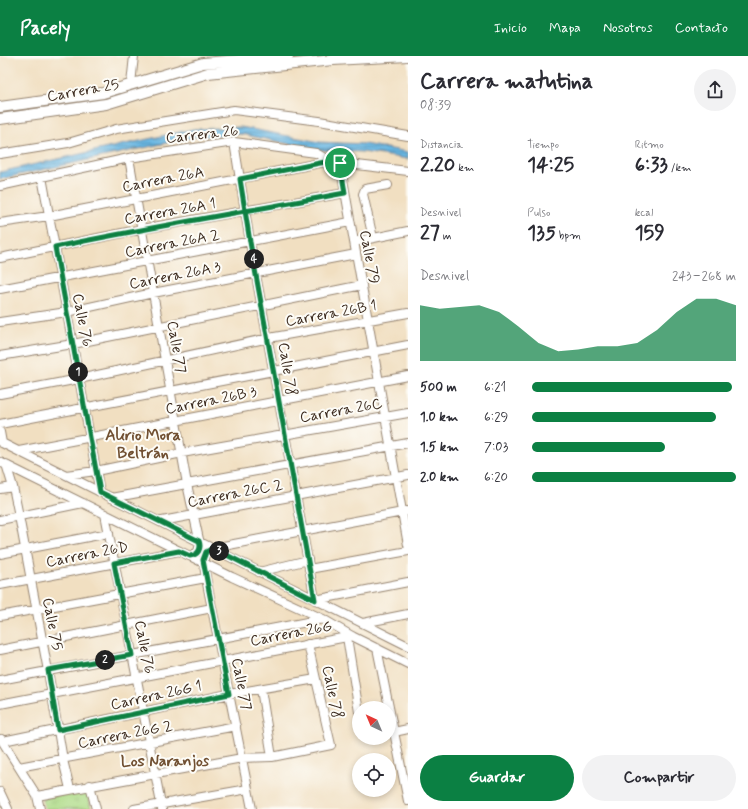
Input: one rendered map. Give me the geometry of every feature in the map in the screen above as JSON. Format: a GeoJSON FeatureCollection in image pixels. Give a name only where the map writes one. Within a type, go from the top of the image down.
{"type":"FeatureCollection","features":[{"type":"Feature","properties":{"kind":"main road","name":"Carrera 25"},"geometry":{"type":"LineString","coordinates":[[0,107],[103,93],[203,63],[288,56]]}},
{"type":"Feature","properties":{"kind":"main road","name":"Carrera 25"},"geometry":{"type":"LineString","coordinates":[[0,119],[106,104],[208,73],[333,60],[408,56]]}},
{"type":"Feature","properties":{"kind":"street"},"geometry":{"type":"LineString","coordinates":[[131,84],[134,56]]}},
{"type":"Feature","properties":{"kind":"street"},"geometry":{"type":"LineString","coordinates":[[0,154],[68,143],[116,128],[234,110],[319,121],[408,136]]}},
{"type":"Feature","properties":{"kind":"street","name":"Carrera 26"},"geometry":{"type":"LineString","coordinates":[[0,186],[129,158],[234,142],[316,153],[330,161],[340,163],[408,171]]}},
{"type":"Feature","properties":{"kind":"street","name":"Calle 78"},"geometry":{"type":"LineString","coordinates":[[234,142],[250,242],[269,338],[284,435],[315,600]]}},
{"type":"Feature","properties":{"kind":"street","name":"Calle 77"},"geometry":{"type":"LineString","coordinates":[[129,158],[199,541]]}},
{"type":"Feature","properties":{"kind":"street","name":"Carrera 26A"},"geometry":{"type":"LineString","coordinates":[[0,223],[49,216],[330,161]]}},
{"type":"Feature","properties":{"kind":"street","name":"Calle 79"},"geometry":{"type":"LineString","coordinates":[[340,163],[374,352],[384,417],[396,478],[405,511],[408,545]]}},
{"type":"Feature","properties":{"kind":"street","name":"Calle 76"},"geometry":{"type":"LineString","coordinates":[[42,177],[100,492]]}},
{"type":"Feature","properties":{"kind":"street"},"geometry":{"type":"LineString","coordinates":[[373,238],[363,194],[365,189],[388,185]]}},
{"type":"Feature","properties":{"kind":"street","name":"Carrera 26A 1"},"geometry":{"type":"LineString","coordinates":[[0,258],[142,229],[245,212],[345,193]]}},
{"type":"Feature","properties":{"kind":"street","name":"Carrera 26A 2"},"geometry":{"type":"LineString","coordinates":[[0,289],[148,262],[350,222]]}},
{"type":"Feature","properties":{"kind":"street"},"geometry":{"type":"LineString","coordinates":[[354,242],[408,231]]}},
{"type":"Feature","properties":{"kind":"street","name":"Carrera 26A 3"},"geometry":{"type":"LineString","coordinates":[[0,322],[67,312],[153,293],[356,254]]}},
{"type":"Feature","properties":{"kind":"street"},"geometry":{"type":"LineString","coordinates":[[0,356],[73,344],[362,285]]}},
{"type":"Feature","properties":{"kind":"street","name":"Carrera 26B 1"},"geometry":{"type":"LineString","coordinates":[[0,394],[79,379],[269,338],[408,313]]}},
{"type":"Feature","properties":{"kind":"street"},"geometry":{"type":"LineString","coordinates":[[0,424],[408,345]]}},
{"type":"Feature","properties":{"kind":"street","name":"Carrera 26B 3"},"geometry":{"type":"LineString","coordinates":[[19,451],[408,376]]}},
{"type":"Feature","properties":{"kind":"street","name":"Carrera 26C"},"geometry":{"type":"LineString","coordinates":[[66,474],[96,471],[182,453],[408,413]]}},
{"type":"Feature","properties":{"kind":"street"},"geometry":{"type":"LineString","coordinates":[[0,432],[1,442],[408,646]]}},
{"type":"Feature","properties":{"kind":"street"},"geometry":{"type":"LineString","coordinates":[[111,498],[408,443]]}},
{"type":"Feature","properties":{"kind":"street"},"geometry":{"type":"LineString","coordinates":[[3,463],[204,564],[324,619],[349,636],[408,664]]}},
{"type":"Feature","properties":{"kind":"street","name":"Calle 75"},"geometry":{"type":"LineString","coordinates":[[3,463],[13,486],[41,642],[48,670],[63,760],[70,789]]}},
{"type":"Feature","properties":{"kind":"street","name":"Carrera 26C 2"},"geometry":{"type":"LineString","coordinates":[[162,522],[408,475]]}},
{"type":"Feature","properties":{"kind":"street"},"geometry":{"type":"LineString","coordinates":[[0,489],[13,486]]}},
{"type":"Feature","properties":{"kind":"street"},"geometry":{"type":"LineString","coordinates":[[0,520],[83,503]]}},
{"type":"Feature","properties":{"kind":"street"},"geometry":{"type":"LineString","coordinates":[[204,564],[206,552],[213,548],[405,511]]}},
{"type":"Feature","properties":{"kind":"street","name":"Calle 76"},"geometry":{"type":"LineString","coordinates":[[104,514],[109,533],[162,807]]}},
{"type":"Feature","properties":{"kind":"street"},"geometry":{"type":"LineString","coordinates":[[0,554],[109,533]]}},
{"type":"Feature","properties":{"kind":"street"},"geometry":{"type":"LineString","coordinates":[[190,556],[198,552],[200,547],[199,541]]}},
{"type":"Feature","properties":{"kind":"street","name":"Carrera 26D"},"geometry":{"type":"LineString","coordinates":[[0,585],[179,551]]}},
{"type":"Feature","properties":{"kind":"street"},"geometry":{"type":"LineString","coordinates":[[309,570],[408,551]]}},
{"type":"Feature","properties":{"kind":"street"},"geometry":{"type":"LineString","coordinates":[[259,572],[308,560]]}},
{"type":"Feature","properties":{"kind":"street","name":"Calle 77"},"geometry":{"type":"LineString","coordinates":[[204,564],[252,809]]}},
{"type":"Feature","properties":{"kind":"street"},"geometry":{"type":"LineString","coordinates":[[0,616],[206,578]]}},
{"type":"Feature","properties":{"kind":"street"},"geometry":{"type":"LineString","coordinates":[[315,600],[408,582]]}},
{"type":"Feature","properties":{"kind":"street"},"geometry":{"type":"LineString","coordinates":[[0,650],[212,608]]}},
{"type":"Feature","properties":{"kind":"street"},"geometry":{"type":"LineString","coordinates":[[362,624],[408,614]]}},
{"type":"Feature","properties":{"kind":"street"},"geometry":{"type":"LineString","coordinates":[[0,680],[324,619]]}},
{"type":"Feature","properties":{"kind":"street"},"geometry":{"type":"LineString","coordinates":[[349,636],[358,701]]}},
{"type":"Feature","properties":{"kind":"street","name":"Carrera 26G"},"geometry":{"type":"LineString","coordinates":[[0,704],[349,636]]}},
{"type":"Feature","properties":{"kind":"street","name":"Calle 78"},"geometry":{"type":"LineString","coordinates":[[272,757],[331,745],[308,644]]}},
{"type":"Feature","properties":{"kind":"street"},"geometry":{"type":"LineString","coordinates":[[377,648],[388,701]]}},
{"type":"Feature","properties":{"kind":"street","name":"Carrera 26G 1"},"geometry":{"type":"LineString","coordinates":[[2,739],[58,730],[229,694],[316,678]]}},
{"type":"Feature","properties":{"kind":"street"},"geometry":{"type":"LineString","coordinates":[[36,796],[242,758],[272,757],[261,688]]}},
{"type":"Feature","properties":{"kind":"street","name":"Carrera 26G 2"},"geometry":{"type":"LineString","coordinates":[[19,767],[63,760],[236,726]]}},
{"type":"Feature","properties":{"kind":"street"},"geometry":{"type":"LineString","coordinates":[[396,732],[408,729]]}},
{"type":"Feature","properties":{"kind":"street"},"geometry":{"type":"LineString","coordinates":[[2,739],[36,796],[40,809]]}},
{"type":"Feature","properties":{"kind":"street"},"geometry":{"type":"LineString","coordinates":[[396,742],[408,801]]}},
{"type":"Feature","properties":{"kind":"street"},"geometry":{"type":"LineString","coordinates":[[90,785],[96,809]]}},
{"type":"Feature","properties":{"kind":"street"},"geometry":{"type":"LineString","coordinates":[[134,809],[162,807],[248,789]]}},
{"type":"Feature","properties":{"kind":"street"},"geometry":{"type":"LineString","coordinates":[[1,797],[8,809]]}},
{"type":"Feature","properties":{"kind":"green space"},"geometry":{"type":"Polygon","coordinates":[[[87,789],[91,809],[45,809],[42,799],[87,789]]]}},
{"type":"Feature","properties":{"kind":"water"},"geometry":{"type":"Polygon","coordinates":[[[241,127],[320,142],[364,144],[408,152],[408,159],[363,152],[319,150],[241,134],[194,137],[0,179],[0,172],[193,129],[241,127]]]}},
{"type":"Feature","properties":{"kind":"district","name":"Alirio Mora Beltrán"},"geometry":{"type":"Point","coordinates":[143,443]}},
{"type":"Feature","properties":{"kind":"district","name":"Los Naranjos"},"geometry":{"type":"Point","coordinates":[165,760]}},
{"type":"Feature","properties":{"kind":"route"},"geometry":{"type":"LineString","coordinates":[[340,163],[330,161],[240,179],[245,212],[250,242],[269,338],[284,435],[315,600],[213,548],[209,549],[203,560],[229,694],[58,730],[48,670],[132,655],[114,563],[179,551],[193,556],[200,550],[200,544],[199,541],[100,492],[55,247],[142,229],[245,212],[345,193],[340,163]]}}]}
